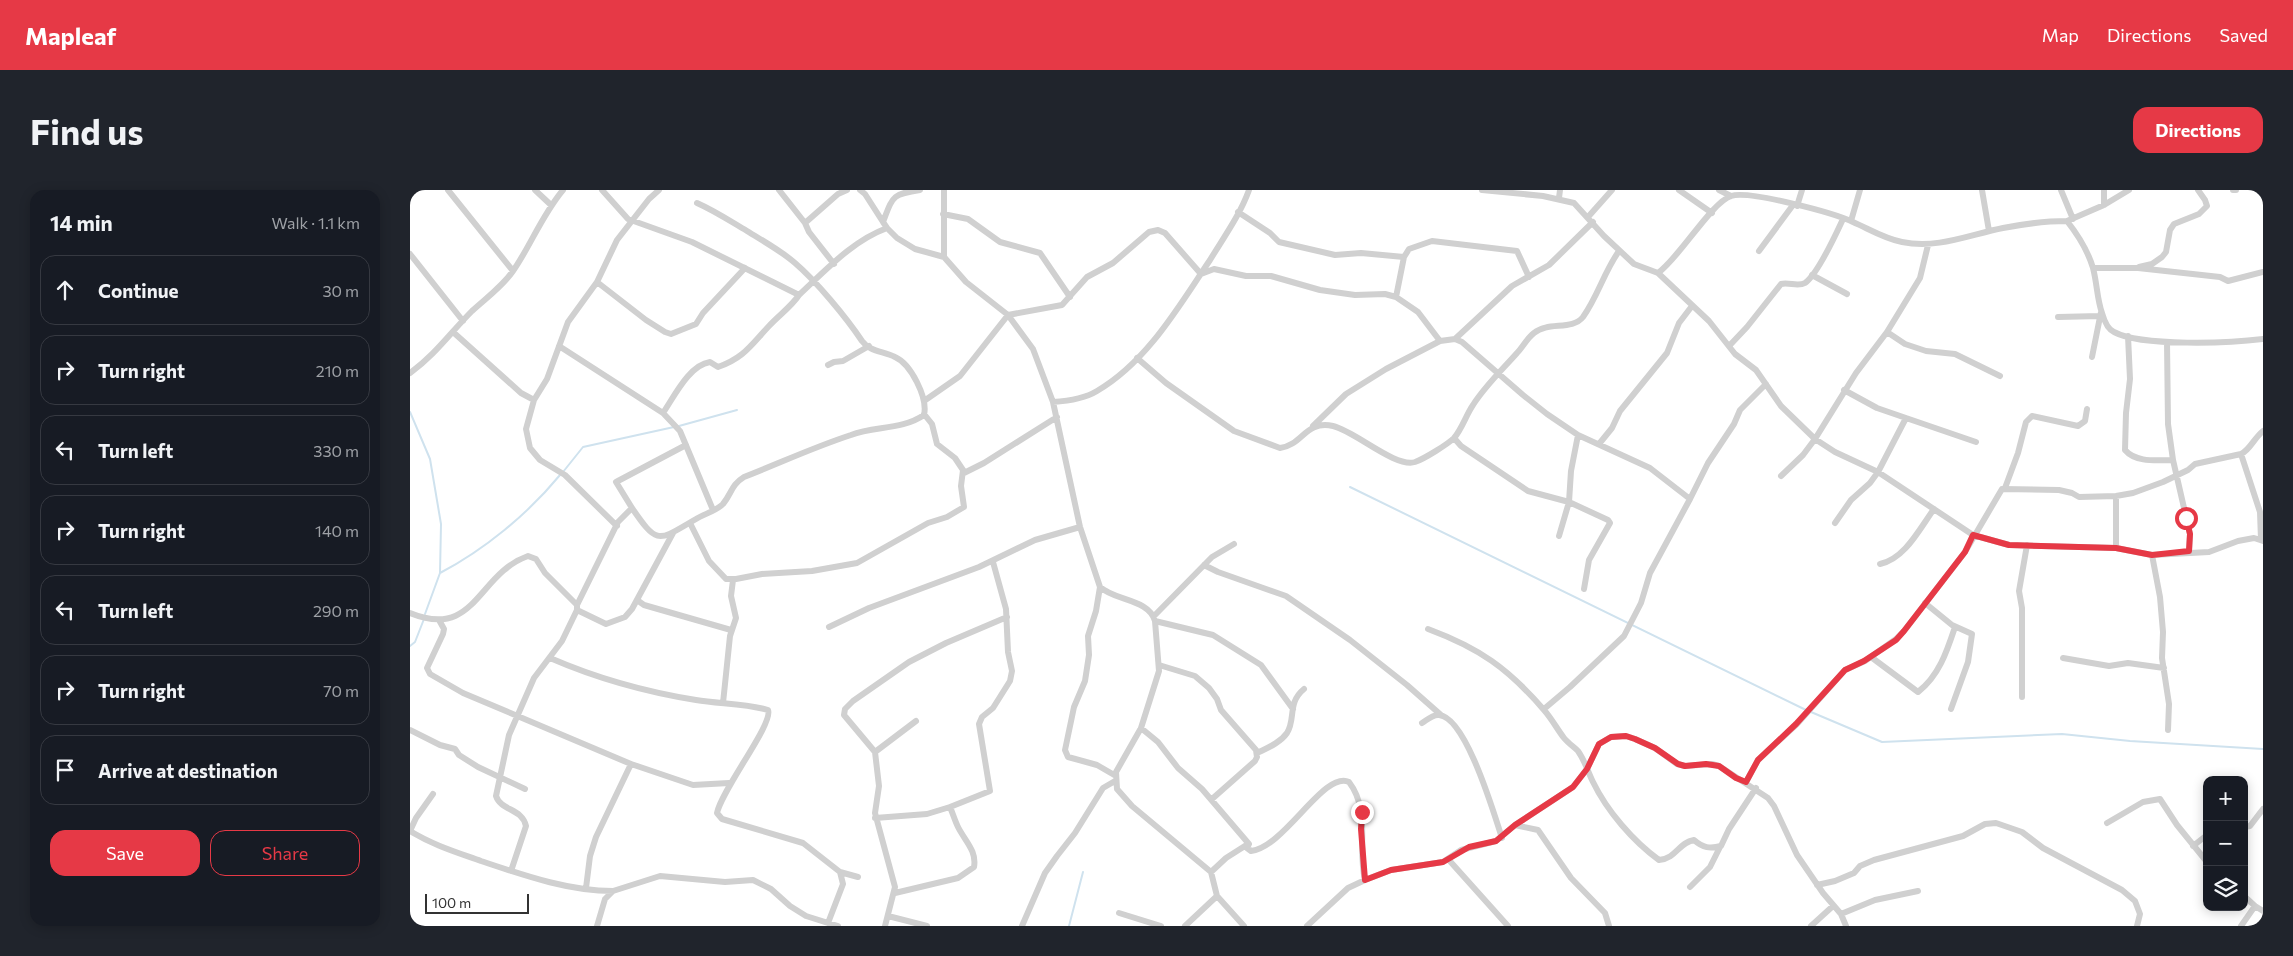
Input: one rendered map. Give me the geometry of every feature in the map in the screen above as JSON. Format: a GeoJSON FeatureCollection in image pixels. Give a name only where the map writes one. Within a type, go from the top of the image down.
{"type":"FeatureCollection","features":[{"type":"Feature","properties":{"kind":"street"},"geometry":{"type":"LineString","coordinates":[[448,190],[513,271]]}},
{"type":"Feature","properties":{"kind":"street"},"geometry":{"type":"LineString","coordinates":[[535,190],[551,205]]}},
{"type":"Feature","properties":{"kind":"street"},"geometry":{"type":"LineString","coordinates":[[410,372],[431,357],[463,320],[502,285],[513,271],[551,205],[563,190]]}},
{"type":"Feature","properties":{"kind":"street"},"geometry":{"type":"LineString","coordinates":[[602,190],[628,218],[650,228],[692,242],[798,295]]}},
{"type":"Feature","properties":{"kind":"street"},"geometry":{"type":"LineString","coordinates":[[617,526],[562,474],[540,460],[530,448],[526,429],[534,400],[547,379],[568,322],[596,282],[617,240],[649,199],[659,190]]}},
{"type":"Feature","properties":{"kind":"street"},"geometry":{"type":"LineString","coordinates":[[779,190],[834,264]]}},
{"type":"Feature","properties":{"kind":"street"},"geometry":{"type":"LineString","coordinates":[[805,223],[838,194],[847,190]]}},
{"type":"Feature","properties":{"kind":"street"},"geometry":{"type":"LineString","coordinates":[[860,190],[865,194],[885,225],[915,249],[944,258],[966,282],[1008,315],[1032,350],[1053,402],[1080,527],[1100,587],[1096,611],[1088,636],[1089,655],[1085,681],[1074,707],[1065,750],[1068,757],[1097,765],[1115,778]]}},
{"type":"Feature","properties":{"kind":"street"},"geometry":{"type":"LineString","coordinates":[[663,413],[686,381],[703,363],[710,362],[718,367],[728,364],[750,349],[769,326],[794,302],[798,295],[852,246],[885,225],[892,202],[900,193],[920,190]]}},
{"type":"Feature","properties":{"kind":"street"},"geometry":{"type":"LineString","coordinates":[[944,190],[944,258]]}},
{"type":"Feature","properties":{"kind":"street"},"geometry":{"type":"LineString","coordinates":[[1053,402],[1073,400],[1096,392],[1137,358],[1156,337],[1201,274],[1249,190]]}},
{"type":"Feature","properties":{"kind":"street"},"geometry":{"type":"LineString","coordinates":[[1482,190],[1559,198],[1574,203],[1619,251],[1634,264],[1658,273],[1710,321],[1735,354],[1756,370],[1781,406],[1815,439],[1835,452],[1878,472],[1973,535],[2009,545],[2116,548],[2152,555],[2189,551],[2209,552],[2238,541],[2254,538],[2262,540],[2260,512],[2241,454]]}},
{"type":"Feature","properties":{"kind":"street"},"geometry":{"type":"LineString","coordinates":[[1559,198],[1560,190]]}},
{"type":"Feature","properties":{"kind":"street"},"geometry":{"type":"LineString","coordinates":[[1454,339],[1512,286],[1549,265],[1590,219],[1612,190]]}},
{"type":"Feature","properties":{"kind":"street"},"geometry":{"type":"LineString","coordinates":[[1679,190],[1712,213]]}},
{"type":"Feature","properties":{"kind":"street"},"geometry":{"type":"LineString","coordinates":[[1719,190],[1731,196],[1761,197],[1795,205],[1847,220],[1886,238],[1928,245],[2026,225],[2070,220],[2104,205],[2129,190]]}},
{"type":"Feature","properties":{"kind":"street"},"geometry":{"type":"LineString","coordinates":[[1759,251],[1795,205],[1802,190]]}},
{"type":"Feature","properties":{"kind":"street"},"geometry":{"type":"LineString","coordinates":[[1730,345],[1782,284],[1805,283],[1812,275],[1847,220],[1860,190]]}},
{"type":"Feature","properties":{"kind":"street"},"geometry":{"type":"LineString","coordinates":[[1982,190],[1989,232]]}},
{"type":"Feature","properties":{"kind":"street"},"geometry":{"type":"LineString","coordinates":[[2061,190],[2070,220],[2093,268],[2100,314],[2092,357]]}},
{"type":"Feature","properties":{"kind":"street"},"geometry":{"type":"LineString","coordinates":[[2104,190],[2104,205]]}},
{"type":"Feature","properties":{"kind":"street"},"geometry":{"type":"LineString","coordinates":[[2138,268],[2152,264],[2162,257],[2166,252],[2170,230],[2174,224],[2199,214],[2207,206],[2198,190]]}},
{"type":"Feature","properties":{"kind":"street"},"geometry":{"type":"LineString","coordinates":[[1658,273],[1673,259],[1724,200],[1731,196]]}},
{"type":"Feature","properties":{"kind":"street"},"geometry":{"type":"LineString","coordinates":[[690,523],[709,561],[722,576],[733,580],[762,574],[812,572],[857,563],[928,523],[947,517],[964,507],[961,486],[964,473],[955,458],[937,444],[932,424],[924,414],[924,401],[916,376],[897,357],[875,352],[863,342],[860,336],[796,263],[719,212],[697,203]]}},
{"type":"Feature","properties":{"kind":"street"},"geometry":{"type":"LineString","coordinates":[[1238,212],[1270,233],[1279,242],[1336,255],[1360,253],[1404,257]]}},
{"type":"Feature","properties":{"kind":"street"},"geometry":{"type":"LineString","coordinates":[[943,214],[968,219],[1000,242],[1040,253],[1070,297]]}},
{"type":"Feature","properties":{"kind":"street"},"geometry":{"type":"LineString","coordinates":[[924,401],[960,376],[1008,315],[1062,305],[1087,277],[1113,263],[1149,232],[1158,230],[1165,233],[1201,274]]}},
{"type":"Feature","properties":{"kind":"street"},"geometry":{"type":"LineString","coordinates":[[1396,297],[1404,257],[1409,250],[1432,241],[1514,250],[1520,254],[1524,270],[1529,277]]}},
{"type":"Feature","properties":{"kind":"street"},"geometry":{"type":"LineString","coordinates":[[1782,476],[1803,455],[1815,439],[1844,390],[1887,332],[1920,278],[1928,245]]}},
{"type":"Feature","properties":{"kind":"street"},"geometry":{"type":"LineString","coordinates":[[1313,426],[1335,426],[1407,463],[1416,462],[1454,438],[1473,405],[1534,333],[1546,327],[1576,323],[1582,318],[1600,288],[1610,264],[1619,251]]}},
{"type":"Feature","properties":{"kind":"street"},"geometry":{"type":"LineString","coordinates":[[410,254],[463,320]]}},
{"type":"Feature","properties":{"kind":"street"},"geometry":{"type":"LineString","coordinates":[[596,282],[646,320],[671,334],[696,324],[745,268]]}},
{"type":"Feature","properties":{"kind":"street"},"geometry":{"type":"LineString","coordinates":[[2093,268],[2138,268],[2220,277],[2228,281],[2263,272]]}},
{"type":"Feature","properties":{"kind":"street"},"geometry":{"type":"LineString","coordinates":[[1201,274],[1214,269],[1246,276],[1271,276],[1320,290],[1355,295],[1385,294],[1396,297],[1418,312],[1440,341]]}},
{"type":"Feature","properties":{"kind":"street"},"geometry":{"type":"LineString","coordinates":[[1812,275],[1847,294]]}},
{"type":"Feature","properties":{"kind":"street"},"geometry":{"type":"LineString","coordinates":[[1599,444],[1612,428],[1620,412],[1667,353],[1679,323],[1692,306]]}},
{"type":"Feature","properties":{"kind":"street"},"geometry":{"type":"LineString","coordinates":[[2058,317],[2100,314]]}},
{"type":"Feature","properties":{"kind":"street"},"geometry":{"type":"LineString","coordinates":[[2100,314],[2113,332],[2167,342],[2228,342],[2263,339]]}},
{"type":"Feature","properties":{"kind":"street"},"geometry":{"type":"LineString","coordinates":[[454,332],[521,393],[534,400]]}},
{"type":"Feature","properties":{"kind":"street"},"geometry":{"type":"LineString","coordinates":[[1887,332],[1905,344],[1926,351],[1955,354],[2000,376]]}},
{"type":"Feature","properties":{"kind":"street"},"geometry":{"type":"LineString","coordinates":[[2128,336],[2130,379],[2126,414],[2125,450],[2129,455],[2140,459],[2173,460]]}},
{"type":"Feature","properties":{"kind":"street"},"geometry":{"type":"LineString","coordinates":[[1137,358],[1166,383],[1234,431],[1280,448],[1287,447],[1313,426],[1346,394],[1386,369],[1440,341],[1454,339],[1462,342],[1523,396],[1578,435],[1650,468],[1690,499]]}},
{"type":"Feature","properties":{"kind":"street"},"geometry":{"type":"LineString","coordinates":[[2167,342],[2168,424],[2173,460],[2190,534],[2189,551]]}},
{"type":"Feature","properties":{"kind":"street"},"geometry":{"type":"LineString","coordinates":[[559,346],[663,413],[680,431],[713,510]]}},
{"type":"Feature","properties":{"kind":"street"},"geometry":{"type":"LineString","coordinates":[[828,365],[843,361],[869,346]]}},
{"type":"Feature","properties":{"kind":"street"},"geometry":{"type":"LineString","coordinates":[[1544,709],[1570,688],[1624,636],[1641,603],[1650,573],[1740,410],[1766,384]]}},
{"type":"Feature","properties":{"kind":"street"},"geometry":{"type":"LineString","coordinates":[[1844,390],[1877,408],[1976,442]]}},
{"type":"Feature","properties":{"kind":"street"},"geometry":{"type":"LineString","coordinates":[[1746,782],[1758,760],[1796,724],[1845,670],[1896,640],[1965,552],[1973,535],[1999,493],[2005,488],[2018,453],[2026,422],[2029,418],[2032,416],[2078,426],[2082,425],[2085,421],[2087,409]]}},
{"type":"Feature","properties":{"kind":"street"},"geometry":{"type":"LineString","coordinates":[[686,445],[616,482],[651,534],[658,536],[673,533],[713,510],[725,501],[735,482],[744,477],[853,434],[887,428],[915,420],[924,414]]}},
{"type":"Feature","properties":{"kind":"street"},"geometry":{"type":"LineString","coordinates":[[964,473],[984,463],[1057,417]]}},
{"type":"Feature","properties":{"kind":"street"},"geometry":{"type":"LineString","coordinates":[[1835,523],[1851,500],[1870,483],[1878,472],[1906,418]]}},
{"type":"Feature","properties":{"kind":"street"},"geometry":{"type":"LineString","coordinates":[[2005,488],[2059,490],[2072,493],[2079,498],[2116,496],[2142,490],[2177,476],[2195,464],[2247,452],[2252,441],[2263,432]]}},
{"type":"Feature","properties":{"kind":"street"},"geometry":{"type":"LineString","coordinates":[[1560,536],[1568,502],[1578,435]]}},
{"type":"Feature","properties":{"kind":"street"},"geometry":{"type":"LineString","coordinates":[[1454,438],[1461,446],[1528,491],[1568,502],[1608,520],[1610,523],[1589,560],[1584,589]]}},
{"type":"Feature","properties":{"kind":"street"},"geometry":{"type":"LineString","coordinates":[[2116,496],[2116,548]]}},
{"type":"Feature","properties":{"kind":"street"},"geometry":{"type":"LineString","coordinates":[[511,871],[526,826],[520,814],[498,802],[496,791],[503,768],[509,735],[534,678],[562,641],[620,519],[632,508]]}},
{"type":"Feature","properties":{"kind":"street"},"geometry":{"type":"LineString","coordinates":[[1880,564],[1892,561],[1902,551],[1934,509]]}},
{"type":"Feature","properties":{"kind":"street"},"geometry":{"type":"LineString","coordinates":[[829,626],[869,608],[993,562],[1036,540],[1080,527]]}},
{"type":"Feature","properties":{"kind":"street"},"geometry":{"type":"LineString","coordinates":[[410,613],[428,620],[439,620],[457,616],[474,604],[492,580],[514,562],[528,556],[536,559],[545,573],[577,607],[606,624],[625,617],[637,600],[673,533]]}},
{"type":"Feature","properties":{"kind":"street"},"geometry":{"type":"LineString","coordinates":[[1234,544],[1224,548],[1204,565],[1155,619],[1159,670],[1141,728],[1120,761],[1115,778],[1117,789],[1132,806],[1211,872],[1217,896],[1244,926]]}},
{"type":"Feature","properties":{"kind":"street"},"geometry":{"type":"LineString","coordinates":[[2022,697],[2022,608],[2019,591],[2027,546]]}},
{"type":"Feature","properties":{"kind":"street"},"geometry":{"type":"LineString","coordinates":[[2152,555],[2159,586],[2164,668],[2169,704],[2168,730]]}},
{"type":"Feature","properties":{"kind":"street"},"geometry":{"type":"LineString","coordinates":[[876,818],[927,814],[950,808],[990,791],[979,724],[982,717],[993,708],[1010,681],[1012,671],[1008,652],[1007,617],[993,562]]}},
{"type":"Feature","properties":{"kind":"street"},"geometry":{"type":"LineString","coordinates":[[1204,565],[1218,572],[1286,596],[1350,640],[1407,685],[1441,715],[1451,720],[1469,748],[1502,838]]}},
{"type":"Feature","properties":{"kind":"street"},"geometry":{"type":"LineString","coordinates":[[723,703],[731,630],[736,618],[731,596],[733,580]]}},
{"type":"Feature","properties":{"kind":"street"},"geometry":{"type":"LineString","coordinates":[[1100,587],[1108,593],[1133,602],[1155,619],[1213,634],[1261,665],[1292,709]]}},
{"type":"Feature","properties":{"kind":"street"},"geometry":{"type":"LineString","coordinates":[[637,600],[644,605],[731,630]]}},
{"type":"Feature","properties":{"kind":"street"},"geometry":{"type":"LineString","coordinates":[[1925,603],[1955,627],[1972,634],[1968,662],[1951,708]]}},
{"type":"Feature","properties":{"kind":"street"},"geometry":{"type":"LineString","coordinates":[[885,926],[895,893],[894,881],[876,818],[879,786],[875,752],[850,724],[844,715],[845,709],[909,662],[946,643],[1007,617]]}},
{"type":"Feature","properties":{"kind":"street"},"geometry":{"type":"LineString","coordinates":[[439,620],[444,629],[443,634],[427,666],[428,672],[463,692],[631,764],[693,786],[729,783]]}},
{"type":"Feature","properties":{"kind":"street"},"geometry":{"type":"LineString","coordinates":[[1871,656],[1918,692],[1935,675],[1949,646],[1955,627]]}},
{"type":"Feature","properties":{"kind":"street"},"geometry":{"type":"LineString","coordinates":[[1428,629],[1459,640],[1491,658],[1516,679],[1544,709],[1564,737],[1577,750],[1593,783],[1617,818],[1649,853],[1659,860],[1670,859],[1688,841],[1694,840],[1700,846],[1711,848],[1721,846]]}},
{"type":"Feature","properties":{"kind":"street"},"geometry":{"type":"LineString","coordinates":[[550,658],[584,673],[673,696],[765,709],[770,714],[755,745],[729,783],[717,813],[722,819],[803,843],[840,872],[858,877]]}},
{"type":"Feature","properties":{"kind":"street"},"geometry":{"type":"LineString","coordinates":[[2064,658],[2109,666],[2128,663],[2164,668]]}},
{"type":"Feature","properties":{"kind":"street"},"geometry":{"type":"LineString","coordinates":[[1159,665],[1195,676],[1209,688],[1217,699],[1220,710],[1257,753]]}},
{"type":"Feature","properties":{"kind":"street"},"geometry":{"type":"LineString","coordinates":[[1257,753],[1274,745],[1287,733],[1295,700],[1304,689]]}},
{"type":"Feature","properties":{"kind":"street"},"geometry":{"type":"LineString","coordinates":[[1422,723],[1435,715],[1441,715]]}},
{"type":"Feature","properties":{"kind":"street"},"geometry":{"type":"LineString","coordinates":[[875,752],[916,721]]}},
{"type":"Feature","properties":{"kind":"street"},"geometry":{"type":"LineString","coordinates":[[1141,728],[1158,742],[1178,768],[1212,799],[1249,844],[1247,848],[1251,851],[1268,846],[1278,838],[1323,790],[1336,782],[1346,780],[1354,788],[1361,801],[1365,880]]}},
{"type":"Feature","properties":{"kind":"street"},"geometry":{"type":"LineString","coordinates":[[410,730],[440,745],[455,749],[459,755],[478,767],[525,789]]}},
{"type":"Feature","properties":{"kind":"street"},"geometry":{"type":"LineString","coordinates":[[1308,926],[1348,888],[1365,880],[1391,870],[1436,864],[1448,859],[1461,850],[1502,838],[1515,825],[1573,787],[1587,769],[1599,744],[1611,737],[1626,736],[1655,748],[1678,764],[1685,766],[1706,764],[1719,766],[1736,778],[1756,788],[1774,806],[1797,855],[1817,885],[1841,914],[1846,926]]}},
{"type":"Feature","properties":{"kind":"street"},"geometry":{"type":"LineString","coordinates":[[1212,799],[1255,761],[1257,753]]}},
{"type":"Feature","properties":{"kind":"street"},"geometry":{"type":"LineString","coordinates":[[586,888],[590,856],[596,838],[631,764]]}},
{"type":"Feature","properties":{"kind":"street"},"geometry":{"type":"LineString","coordinates":[[1022,926],[1045,873],[1075,833],[1103,788],[1115,778]]}},
{"type":"Feature","properties":{"kind":"street"},"geometry":{"type":"LineString","coordinates":[[1690,887],[1710,867],[1729,829],[1756,788]]}},
{"type":"Feature","properties":{"kind":"street"},"geometry":{"type":"LineString","coordinates":[[433,794],[416,818],[410,831],[428,842],[511,871],[537,879],[594,891],[613,891],[660,876],[725,882],[753,880],[771,890],[811,923],[828,923],[838,926]]}},
{"type":"Feature","properties":{"kind":"street"},"geometry":{"type":"LineString","coordinates":[[2107,823],[2143,802],[2160,799],[2203,857]]}},
{"type":"Feature","properties":{"kind":"street"},"geometry":{"type":"LineString","coordinates":[[895,893],[958,878],[974,867],[976,858],[950,808]]}},
{"type":"Feature","properties":{"kind":"street"},"geometry":{"type":"LineString","coordinates":[[2248,827],[2263,809]]}},
{"type":"Feature","properties":{"kind":"street"},"geometry":{"type":"LineString","coordinates":[[1817,885],[1835,881],[1854,873],[1860,866],[1874,860],[1963,836],[1985,824],[1996,822],[2022,832],[2043,848],[2122,890],[2135,901],[2140,914],[2137,926]]}},
{"type":"Feature","properties":{"kind":"street"},"geometry":{"type":"LineString","coordinates":[[1515,825],[1538,830],[1571,878],[1605,913],[1609,926]]}},
{"type":"Feature","properties":{"kind":"street"},"geometry":{"type":"LineString","coordinates":[[2193,846],[2203,838]]}},
{"type":"Feature","properties":{"kind":"street"},"geometry":{"type":"LineString","coordinates":[[1211,872],[1237,850],[1249,844]]}},
{"type":"Feature","properties":{"kind":"street"},"geometry":{"type":"LineString","coordinates":[[1448,859],[1508,926]]}},
{"type":"Feature","properties":{"kind":"street"},"geometry":{"type":"LineString","coordinates":[[828,923],[843,884],[840,872]]}},
{"type":"Feature","properties":{"kind":"street"},"geometry":{"type":"LineString","coordinates":[[594,891],[603,905]]}},
{"type":"Feature","properties":{"kind":"street"},"geometry":{"type":"LineString","coordinates":[[597,926],[605,899],[613,891]]}},
{"type":"Feature","properties":{"kind":"street"},"geometry":{"type":"LineString","coordinates":[[1841,914],[1875,900],[1918,891]]}},
{"type":"Feature","properties":{"kind":"street"},"geometry":{"type":"LineString","coordinates":[[1186,926],[1217,896]]}},
{"type":"Feature","properties":{"kind":"street"},"geometry":{"type":"LineString","coordinates":[[2248,900],[2263,911]]}},
{"type":"Feature","properties":{"kind":"street"},"geometry":{"type":"LineString","coordinates":[[1812,926],[1833,906]]}},
{"type":"Feature","properties":{"kind":"street"},"geometry":{"type":"LineString","coordinates":[[2241,926],[2255,906]]}},
{"type":"Feature","properties":{"kind":"street"},"geometry":{"type":"LineString","coordinates":[[1119,913],[1162,926]]}},
{"type":"Feature","properties":{"kind":"street"},"geometry":{"type":"LineString","coordinates":[[888,916],[927,926]]}},
{"type":"Feature","properties":{"kind":"waterway"},"geometry":{"type":"LineString","coordinates":[[679,426],[737,410]]}},
{"type":"Feature","properties":{"kind":"waterway"},"geometry":{"type":"LineString","coordinates":[[410,412],[430,459],[441,524],[440,573],[425,614]]}},
{"type":"Feature","properties":{"kind":"waterway"},"geometry":{"type":"LineString","coordinates":[[563,472],[583,447],[674,427]]}},
{"type":"Feature","properties":{"kind":"waterway"},"geometry":{"type":"LineString","coordinates":[[440,573],[473,553],[505,530],[534,504],[560,475]]}},
{"type":"Feature","properties":{"kind":"waterway"},"geometry":{"type":"LineString","coordinates":[[1350,487],[1806,710]]}},
{"type":"Feature","properties":{"kind":"waterway"},"geometry":{"type":"LineString","coordinates":[[410,646],[415,642],[424,619]]}},
{"type":"Feature","properties":{"kind":"waterway"},"geometry":{"type":"LineString","coordinates":[[1811,712],[1882,742],[2062,734],[2130,741],[2263,749]]}},
{"type":"Feature","properties":{"kind":"waterway"},"geometry":{"type":"LineString","coordinates":[[1069,926],[1083,872]]}},
{"type":"Feature","properties":{"kind":"route"},"geometry":{"type":"LineString","coordinates":[[1362,812],[1361,829],[1365,880],[1391,870],[1443,862],[1461,850],[1502,838],[1515,825],[1573,787],[1587,769],[1599,744],[1611,737],[1626,736],[1635,739],[1655,748],[1678,764],[1685,766],[1712,764],[1719,766],[1736,778],[1746,782],[1758,760],[1796,724],[1845,670],[1864,661],[1896,640],[1931,598],[1965,552],[1973,535],[2009,545],[2116,548],[2152,555],[2170,554],[2189,551],[2190,534],[2186,518]]}}]}
